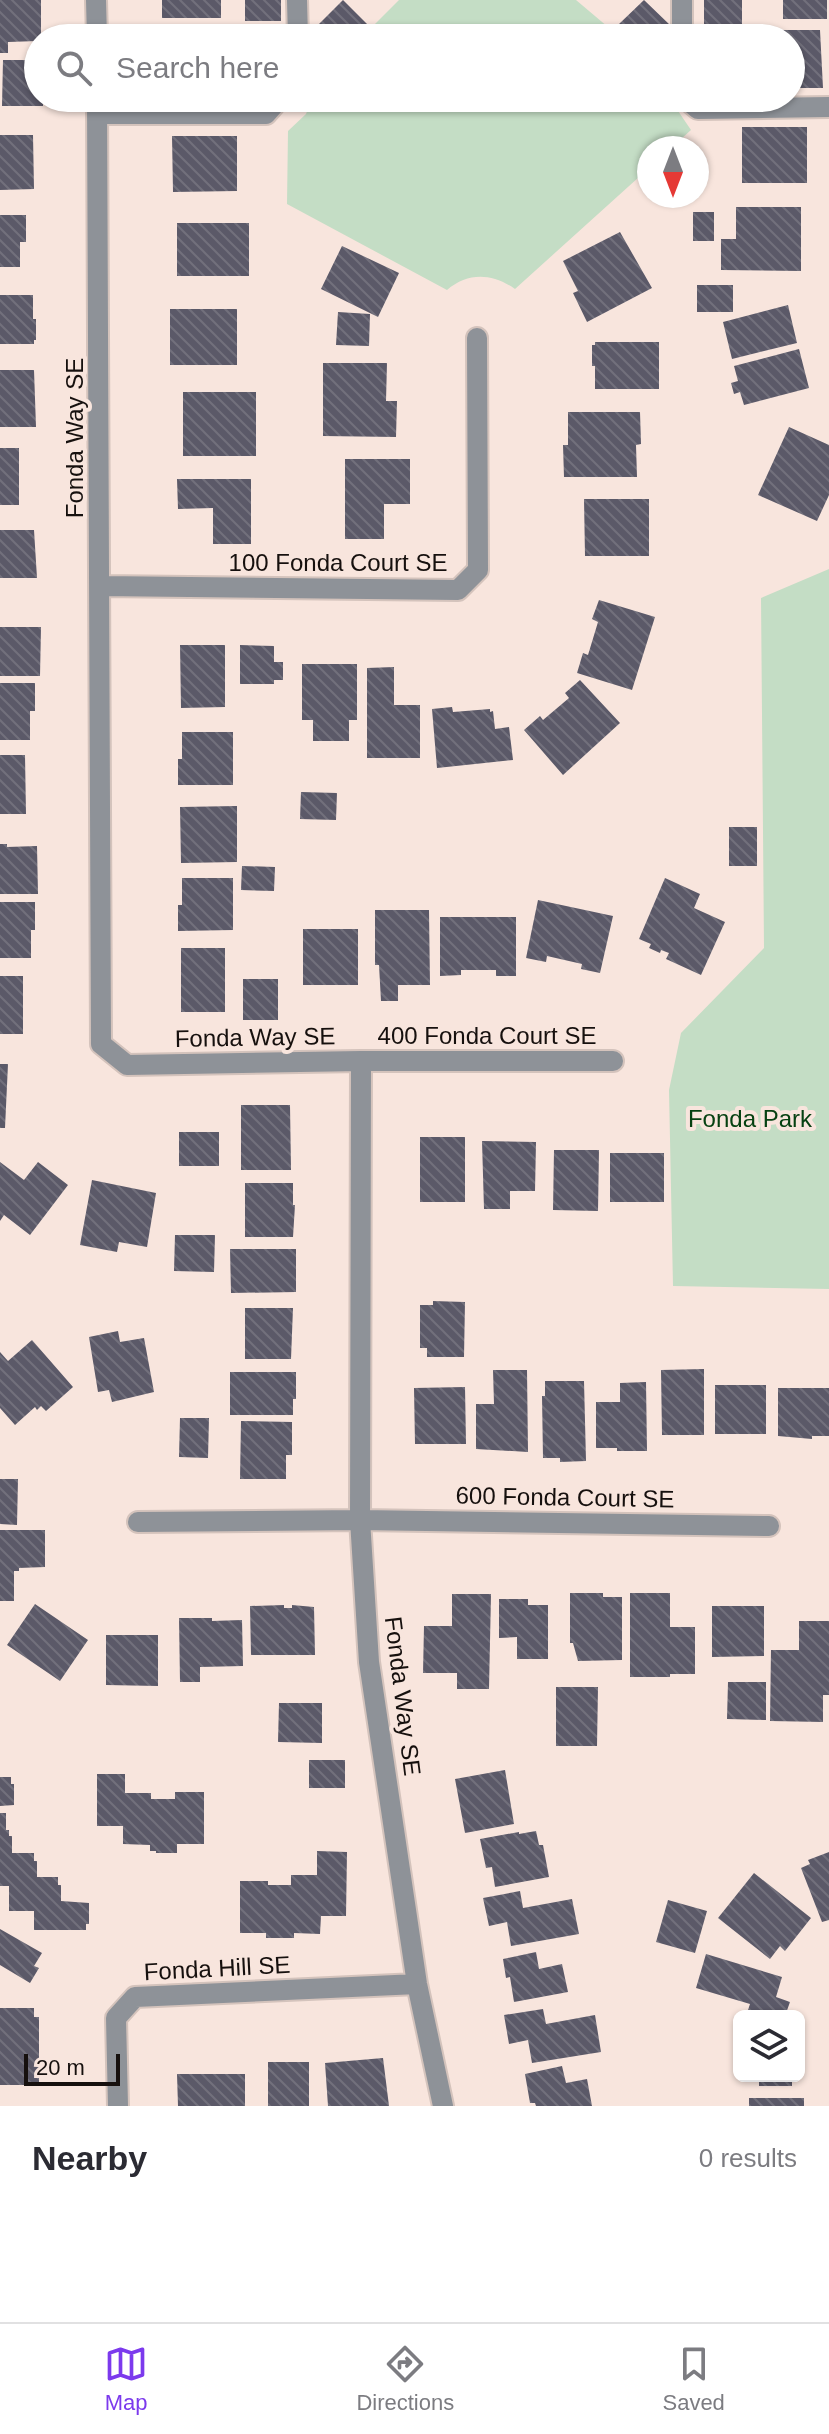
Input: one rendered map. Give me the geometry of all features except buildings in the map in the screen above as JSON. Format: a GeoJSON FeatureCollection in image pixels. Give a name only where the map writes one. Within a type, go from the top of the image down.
{"type":"FeatureCollection","features":[{"type":"Feature","properties":{"kind":"street"},"geometry":{"type":"LineString","coordinates":[[96,0],[97,24]]}},
{"type":"Feature","properties":{"kind":"street"},"geometry":{"type":"LineString","coordinates":[[297,0],[298,24]]}},
{"type":"Feature","properties":{"kind":"street"},"geometry":{"type":"LineString","coordinates":[[682,0],[682,24]]}},
{"type":"Feature","properties":{"kind":"street"},"geometry":{"type":"LineString","coordinates":[[805,107],[829,107]]}},
{"type":"Feature","properties":{"kind":"street","name":"Fonda Way SE"},"geometry":{"type":"LineString","coordinates":[[97,112],[101,1044],[127,1065],[361,1061],[360,1520],[369,1662],[417,1984],[443,2106]]}},
{"type":"Feature","properties":{"kind":"street"},"geometry":{"type":"LineString","coordinates":[[224,112],[268,112]]}},
{"type":"Feature","properties":{"kind":"street","name":"100 Fonda Court SE"},"geometry":{"type":"LineString","coordinates":[[101,586],[458,590],[478,570],[477,338]]}},
{"type":"Feature","properties":{"kind":"street","name":"400 Fonda Court SE"},"geometry":{"type":"LineString","coordinates":[[361,1061],[613,1061]]}},
{"type":"Feature","properties":{"kind":"street","name":"600 Fonda Court SE"},"geometry":{"type":"LineString","coordinates":[[138,1522],[360,1520],[769,1526]]}},
{"type":"Feature","properties":{"kind":"street","name":"Fonda Hill SE"},"geometry":{"type":"LineString","coordinates":[[118,2106],[116,2018],[135,1997],[417,1984]]}},
{"type":"Feature","properties":{"kind":"green space"},"geometry":{"type":"Polygon","coordinates":[[[399,0],[576,0],[604,24],[375,24],[399,0]]]}},
{"type":"Feature","properties":{"kind":"green space"},"geometry":{"type":"Polygon","coordinates":[[[307,112],[679,112],[691,130],[684,136],[637,136],[637,179],[515,289],[498,280],[480,277],[463,280],[447,290],[287,204],[288,131],[307,112]]]}},
{"type":"Feature","properties":{"kind":"green space","name":"Fonda Park"},"geometry":{"type":"Polygon","coordinates":[[[829,569],[829,1289],[673,1286],[669,1090],[681,1033],[764,948],[761,598],[829,569]]]}}]}
